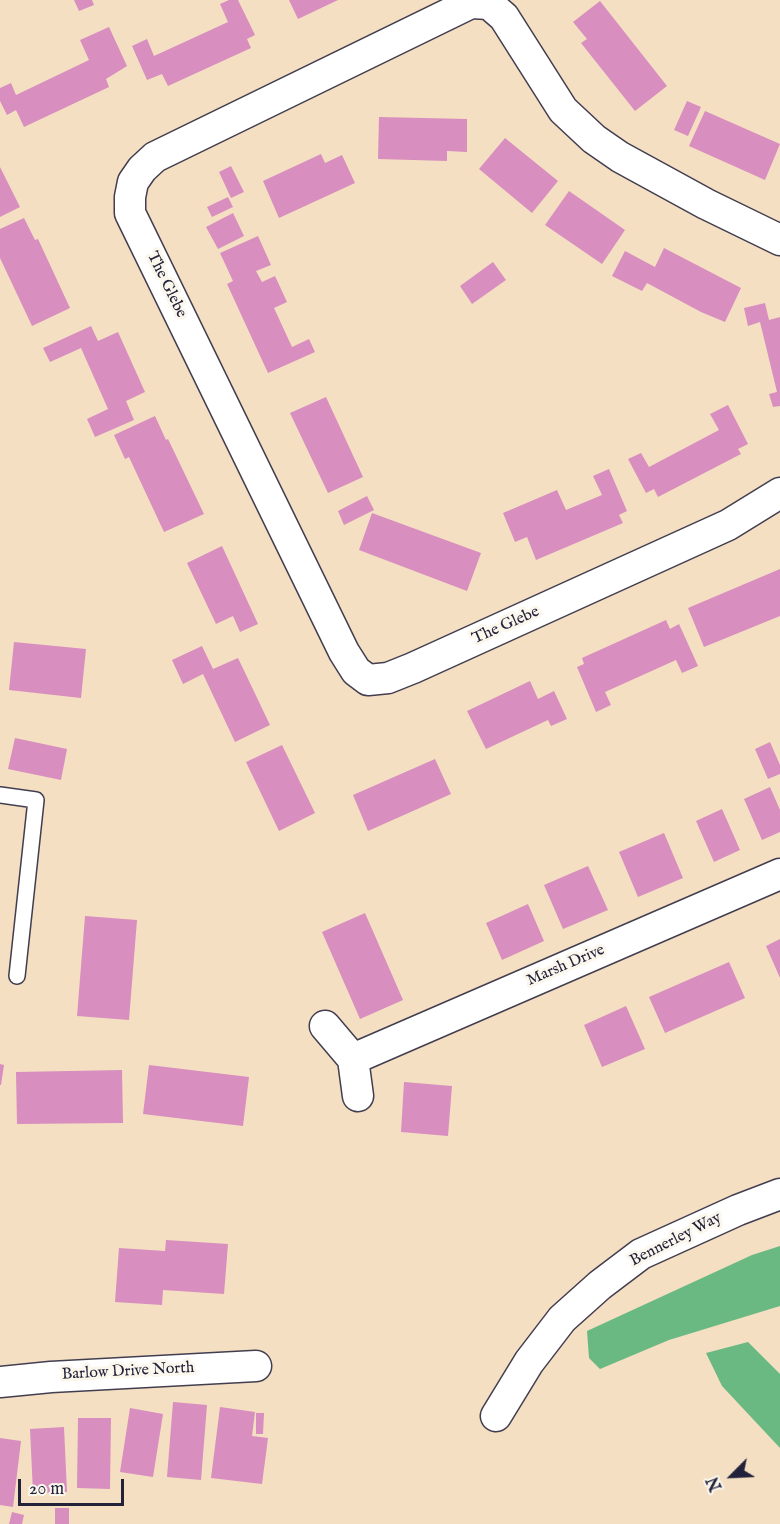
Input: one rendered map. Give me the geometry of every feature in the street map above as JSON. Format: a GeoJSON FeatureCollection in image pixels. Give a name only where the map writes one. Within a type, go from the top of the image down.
{"type":"FeatureCollection","features":[{"type":"Feature","properties":{"kind":"street","name":"The Glebe"},"geometry":{"type":"LineString","coordinates":[[780,240],[697,199],[620,157],[594,139],[563,110],[504,17],[489,4],[471,3],[154,157],[133,182],[130,198],[130,213],[344,652],[356,671],[368,680],[388,678],[413,668],[685,545],[728,525],[780,493]]}},
{"type":"Feature","properties":{"kind":"street","name":"Marsh Drive"},"geometry":{"type":"LineString","coordinates":[[353,1059],[780,874]]}},
{"type":"Feature","properties":{"kind":"street"},"geometry":{"type":"LineString","coordinates":[[325,1026],[353,1059],[358,1096]]}},
{"type":"Feature","properties":{"kind":"street","name":"Bennerley Way"},"geometry":{"type":"LineString","coordinates":[[496,1416],[529,1362],[562,1319],[600,1284],[641,1254],[738,1210],[780,1194]]}},
{"type":"Feature","properties":{"kind":"street","name":"Barlow Drive North"},"geometry":{"type":"LineString","coordinates":[[0,1382],[255,1366]]}},
{"type":"Feature","properties":{"kind":"lane"},"geometry":{"type":"LineString","coordinates":[[0,795],[36,800],[17,976]]}},
{"type":"Feature","properties":{"kind":"green space"},"geometry":{"type":"Polygon","coordinates":[[[780,1246],[780,1306],[669,1340],[600,1369],[589,1358],[587,1331],[752,1255],[780,1246]]]}},
{"type":"Feature","properties":{"kind":"green space"},"geometry":{"type":"Polygon","coordinates":[[[748,1342],[780,1374],[780,1448],[722,1386],[706,1353],[748,1342]]]}},
{"type":"Feature","properties":{"kind":"building"},"geometry":{"type":"Polygon","coordinates":[[[74,0],[92,0],[94,5],[79,11],[74,0]]]}},
{"type":"Feature","properties":{"kind":"building"},"geometry":{"type":"Polygon","coordinates":[[[229,0],[238,0],[255,35],[247,39],[251,48],[168,86],[162,74],[147,80],[132,46],[147,39],[154,56],[228,22],[220,4],[229,0]]]}},
{"type":"Feature","properties":{"kind":"building"},"geometry":{"type":"Polygon","coordinates":[[[289,0],[338,0],[298,19],[289,0]]]}},
{"type":"Feature","properties":{"kind":"building"},"geometry":{"type":"Polygon","coordinates":[[[600,1],[667,86],[635,111],[581,43],[587,39],[573,22],[600,1]]]}},
{"type":"Feature","properties":{"kind":"building"},"geometry":{"type":"Polygon","coordinates":[[[109,27],[127,66],[106,79],[109,87],[24,127],[16,110],[7,115],[0,101],[0,88],[11,83],[16,95],[89,60],[80,40],[109,27]]]}},
{"type":"Feature","properties":{"kind":"building"},"geometry":{"type":"Polygon","coordinates":[[[687,101],[701,107],[688,136],[674,130],[687,101]]]}},
{"type":"Feature","properties":{"kind":"building"},"geometry":{"type":"Polygon","coordinates":[[[705,111],[780,144],[765,180],[689,146],[705,111]]]}},
{"type":"Feature","properties":{"kind":"building"},"geometry":{"type":"Polygon","coordinates":[[[379,117],[467,119],[467,152],[447,151],[447,161],[378,159],[379,117]]]}},
{"type":"Feature","properties":{"kind":"building"},"geometry":{"type":"Polygon","coordinates":[[[505,138],[558,181],[532,213],[479,169],[505,138]]]}},
{"type":"Feature","properties":{"kind":"building"},"geometry":{"type":"Polygon","coordinates":[[[321,154],[325,163],[342,155],[355,183],[279,218],[263,181],[321,154]]]}},
{"type":"Feature","properties":{"kind":"building"},"geometry":{"type":"Polygon","coordinates":[[[231,166],[244,192],[231,198],[219,172],[231,166]]]}},
{"type":"Feature","properties":{"kind":"building"},"geometry":{"type":"Polygon","coordinates":[[[0,167],[20,207],[0,217],[0,167]]]}},
{"type":"Feature","properties":{"kind":"building"},"geometry":{"type":"Polygon","coordinates":[[[569,191],[625,230],[602,264],[545,225],[569,191]]]}},
{"type":"Feature","properties":{"kind":"building"},"geometry":{"type":"Polygon","coordinates":[[[228,197],[233,207],[212,217],[207,207],[228,197]]]}},
{"type":"Feature","properties":{"kind":"building"},"geometry":{"type":"Polygon","coordinates":[[[233,213],[244,236],[218,249],[206,227],[233,213]]]}},
{"type":"Feature","properties":{"kind":"building"},"geometry":{"type":"Polygon","coordinates":[[[24,218],[35,240],[38,239],[70,308],[32,326],[0,258],[0,229],[24,218]]]}},
{"type":"Feature","properties":{"kind":"building"},"geometry":{"type":"Polygon","coordinates":[[[258,236],[271,265],[256,271],[262,282],[275,276],[287,302],[274,308],[292,347],[309,339],[315,352],[268,373],[227,284],[233,281],[220,253],[258,236]]]}},
{"type":"Feature","properties":{"kind":"building"},"geometry":{"type":"Polygon","coordinates":[[[664,248],[741,288],[725,322],[647,283],[642,291],[612,276],[625,251],[655,267],[664,248]]]}},
{"type":"Feature","properties":{"kind":"building"},"geometry":{"type":"Polygon","coordinates":[[[493,262],[506,280],[472,304],[460,286],[493,262]]]}},
{"type":"Feature","properties":{"kind":"building"},"geometry":{"type":"Polygon","coordinates":[[[765,303],[769,320],[780,317],[780,406],[773,407],[769,394],[777,392],[760,322],[748,326],[744,308],[765,303]]]}},
{"type":"Feature","properties":{"kind":"building"},"geometry":{"type":"Polygon","coordinates":[[[91,326],[98,341],[118,332],[145,392],[126,401],[134,420],[95,437],[87,419],[108,409],[81,348],[50,362],[43,348],[91,326]]]}},
{"type":"Feature","properties":{"kind":"building"},"geometry":{"type":"Polygon","coordinates":[[[326,397],[363,477],[328,493],[290,413],[326,397]]]}},
{"type":"Feature","properties":{"kind":"building"},"geometry":{"type":"Polygon","coordinates":[[[728,405],[748,444],[738,449],[741,454],[658,497],[654,489],[646,493],[628,459],[641,453],[649,467],[719,430],[710,414],[728,405]]]}},
{"type":"Feature","properties":{"kind":"building"},"geometry":{"type":"Polygon","coordinates":[[[155,416],[204,514],[164,532],[129,457],[125,459],[114,435],[155,416]]]}},
{"type":"Feature","properties":{"kind":"building"},"geometry":{"type":"Polygon","coordinates":[[[609,469],[627,511],[619,515],[623,523],[536,560],[527,537],[515,542],[503,513],[557,490],[566,510],[602,495],[593,476],[609,469]]]}},
{"type":"Feature","properties":{"kind":"building"},"geometry":{"type":"Polygon","coordinates":[[[367,496],[374,510],[344,525],[338,511],[367,496]]]}},
{"type":"Feature","properties":{"kind":"building"},"geometry":{"type":"Polygon","coordinates":[[[372,513],[481,553],[467,591],[359,550],[372,513]]]}},
{"type":"Feature","properties":{"kind":"building"},"geometry":{"type":"Polygon","coordinates":[[[222,546],[258,624],[240,632],[233,616],[216,624],[187,563],[222,546]]]}},
{"type":"Feature","properties":{"kind":"building"},"geometry":{"type":"Polygon","coordinates":[[[780,569],[780,616],[704,647],[688,608],[780,569]]]}},
{"type":"Feature","properties":{"kind":"building"},"geometry":{"type":"Polygon","coordinates":[[[666,620],[670,629],[679,624],[698,666],[682,673],[676,660],[605,692],[611,705],[596,712],[577,667],[584,664],[582,658],[666,620]]]}},
{"type":"Feature","properties":{"kind":"building"},"geometry":{"type":"Polygon","coordinates":[[[14,642],[86,649],[81,698],[9,690],[14,642]]]}},
{"type":"Feature","properties":{"kind":"building"},"geometry":{"type":"Polygon","coordinates":[[[202,646],[213,669],[238,658],[270,725],[235,742],[203,674],[183,684],[172,660],[202,646]]]}},
{"type":"Feature","properties":{"kind":"building"},"geometry":{"type":"Polygon","coordinates":[[[530,681],[538,699],[554,691],[567,719],[551,726],[548,720],[486,749],[467,711],[530,681]]]}},
{"type":"Feature","properties":{"kind":"building"},"geometry":{"type":"Polygon","coordinates":[[[15,738],[67,749],[61,780],[8,769],[15,738]]]}},
{"type":"Feature","properties":{"kind":"building"},"geometry":{"type":"Polygon","coordinates":[[[770,742],[780,765],[780,774],[768,779],[755,749],[770,742]]]}},
{"type":"Feature","properties":{"kind":"building"},"geometry":{"type":"Polygon","coordinates":[[[282,745],[315,813],[279,831],[246,762],[282,745]]]}},
{"type":"Feature","properties":{"kind":"building"},"geometry":{"type":"Polygon","coordinates":[[[435,759],[451,794],[368,831],[353,795],[435,759]]]}},
{"type":"Feature","properties":{"kind":"building"},"geometry":{"type":"Polygon","coordinates":[[[770,787],[780,810],[780,832],[762,840],[744,799],[770,787]]]}},
{"type":"Feature","properties":{"kind":"building"},"geometry":{"type":"Polygon","coordinates":[[[722,809],[740,850],[714,862],[696,821],[722,809]]]}},
{"type":"Feature","properties":{"kind":"building"},"geometry":{"type":"Polygon","coordinates":[[[664,833],[683,878],[638,897],[619,852],[664,833]]]}},
{"type":"Feature","properties":{"kind":"building"},"geometry":{"type":"Polygon","coordinates":[[[588,866],[608,910],[563,929],[544,885],[588,866]]]}},
{"type":"Feature","properties":{"kind":"building"},"geometry":{"type":"Polygon","coordinates":[[[528,904],[544,941],[502,960],[486,923],[528,904]]]}},
{"type":"Feature","properties":{"kind":"building"},"geometry":{"type":"Polygon","coordinates":[[[365,913],[403,1000],[360,1019],[322,932],[365,913]]]}},
{"type":"Feature","properties":{"kind":"building"},"geometry":{"type":"Polygon","coordinates":[[[85,916],[137,920],[129,1020],[77,1016],[85,916]]]}},
{"type":"Feature","properties":{"kind":"building"},"geometry":{"type":"Polygon","coordinates":[[[780,939],[780,978],[766,946],[780,939]]]}},
{"type":"Feature","properties":{"kind":"building"},"geometry":{"type":"Polygon","coordinates":[[[729,962],[745,998],[665,1033],[649,997],[729,962]]]}},
{"type":"Feature","properties":{"kind":"building"},"geometry":{"type":"Polygon","coordinates":[[[626,1006],[645,1049],[602,1067],[584,1025],[626,1006]]]}},
{"type":"Feature","properties":{"kind":"building"},"geometry":{"type":"Polygon","coordinates":[[[0,1064],[4,1065],[1,1085],[0,1085],[0,1064]]]}},
{"type":"Feature","properties":{"kind":"building"},"geometry":{"type":"Polygon","coordinates":[[[149,1065],[249,1077],[243,1126],[143,1114],[149,1065]]]}},
{"type":"Feature","properties":{"kind":"building"},"geometry":{"type":"Polygon","coordinates":[[[122,1070],[123,1123],[17,1124],[16,1072],[122,1070]]]}},
{"type":"Feature","properties":{"kind":"building"},"geometry":{"type":"Polygon","coordinates":[[[404,1082],[452,1086],[448,1136],[401,1132],[404,1082]]]}},
{"type":"Feature","properties":{"kind":"building"},"geometry":{"type":"Polygon","coordinates":[[[166,1240],[228,1244],[224,1294],[163,1290],[162,1305],[115,1302],[119,1248],[165,1251],[166,1240]]]}},
{"type":"Feature","properties":{"kind":"building"},"geometry":{"type":"Polygon","coordinates":[[[173,1402],[207,1405],[201,1480],[167,1477],[173,1402]]]}},
{"type":"Feature","properties":{"kind":"building"},"geometry":{"type":"Polygon","coordinates":[[[220,1407],[255,1412],[252,1436],[268,1438],[262,1484],[211,1478],[220,1407]]]}},
{"type":"Feature","properties":{"kind":"building"},"geometry":{"type":"Polygon","coordinates":[[[130,1408],[163,1414],[153,1477],[120,1472],[130,1408]]]}},
{"type":"Feature","properties":{"kind":"building"},"geometry":{"type":"Polygon","coordinates":[[[256,1413],[264,1413],[263,1434],[256,1434],[256,1413]]]}},
{"type":"Feature","properties":{"kind":"building"},"geometry":{"type":"Polygon","coordinates":[[[78,1418],[111,1418],[110,1489],[77,1488],[78,1418]]]}},
{"type":"Feature","properties":{"kind":"building"},"geometry":{"type":"Polygon","coordinates":[[[64,1427],[67,1492],[33,1493],[30,1429],[64,1427]]]}},
{"type":"Feature","properties":{"kind":"building"},"geometry":{"type":"Polygon","coordinates":[[[0,1438],[21,1441],[13,1507],[0,1505],[0,1438]]]}},
{"type":"Feature","properties":{"kind":"building"},"geometry":{"type":"Polygon","coordinates":[[[55,1508],[69,1508],[69,1524],[55,1524],[55,1508]]]}},
{"type":"Feature","properties":{"kind":"building"},"geometry":{"type":"Polygon","coordinates":[[[12,1512],[24,1515],[22,1524],[9,1524],[12,1512]]]}}]}
